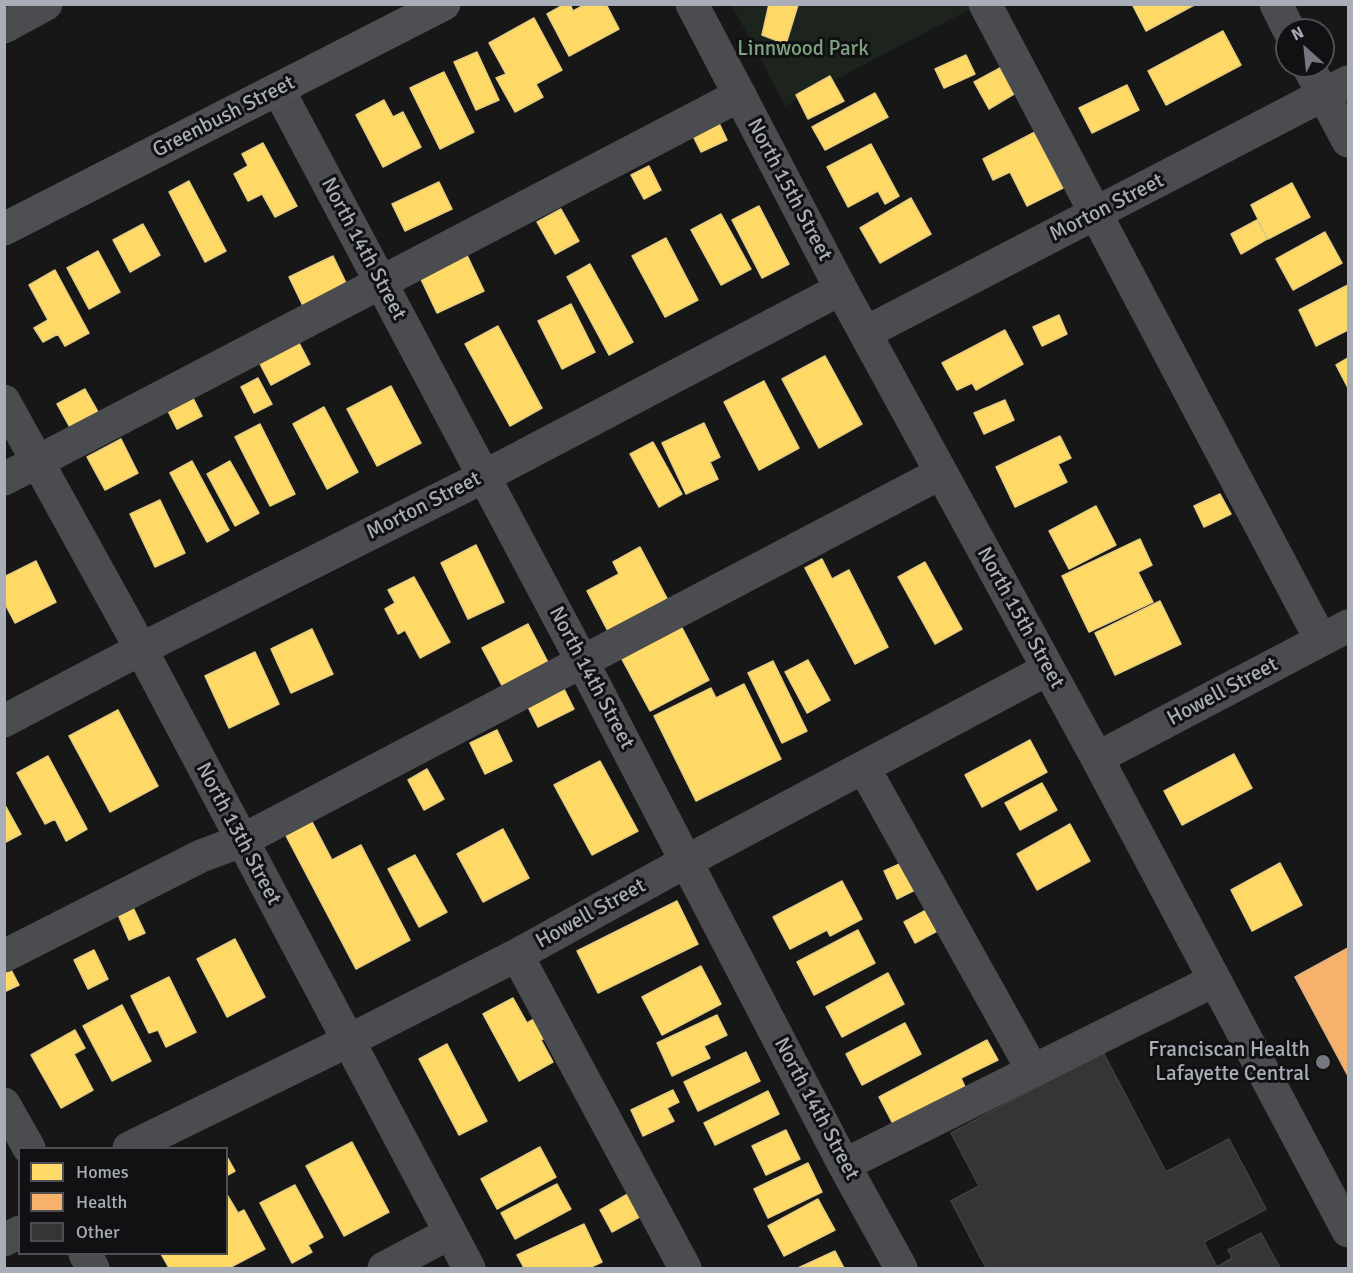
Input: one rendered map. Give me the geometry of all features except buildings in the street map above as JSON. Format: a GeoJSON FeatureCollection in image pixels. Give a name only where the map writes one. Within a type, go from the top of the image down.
{"type":"FeatureCollection","features":[{"type":"Feature","properties":{"kind":"main road","name":"Greenbush Street"},"geometry":{"type":"LineString","coordinates":[[4,230],[444,4]]}},
{"type":"Feature","properties":{"kind":"street"},"geometry":{"type":"LineString","coordinates":[[4,27],[46,4]]}},
{"type":"Feature","properties":{"kind":"street","name":"North 15th Street"},"geometry":{"type":"LineString","coordinates":[[692,4],[841,289],[1097,758],[1347,1225]]}},
{"type":"Feature","properties":{"kind":"street"},"geometry":{"type":"LineString","coordinates":[[986,4],[1097,214],[1335,633]]}},
{"type":"Feature","properties":{"kind":"street"},"geometry":{"type":"LineString","coordinates":[[1276,4],[1283,18]]}},
{"type":"Feature","properties":{"kind":"street"},"geometry":{"type":"LineString","coordinates":[[1323,78],[1336,88],[1348,141]]}},
{"type":"Feature","properties":{"kind":"street","name":"Morton Street"},"geometry":{"type":"LineString","coordinates":[[865,333],[1336,88]]}},
{"type":"Feature","properties":{"kind":"street","name":"North 14th Street"},"geometry":{"type":"LineString","coordinates":[[278,89],[583,663],[844,1165],[901,1269]]}},
{"type":"Feature","properties":{"kind":"street"},"geometry":{"type":"LineString","coordinates":[[4,479],[740,95]]}},
{"type":"Feature","properties":{"kind":"street","name":"Morton Street"},"geometry":{"type":"LineString","coordinates":[[4,721],[141,649],[483,477],[841,289]]}},
{"type":"Feature","properties":{"kind":"street","name":"North 13th Street"},"geometry":{"type":"LineString","coordinates":[[4,401],[141,649],[469,1269]]}},
{"type":"Feature","properties":{"kind":"street"},"geometry":{"type":"LineString","coordinates":[[4,956],[201,856],[241,841],[583,663],[940,473]]}},
{"type":"Feature","properties":{"kind":"street","name":"Howell Street"},"geometry":{"type":"LineString","coordinates":[[1097,758],[1335,633]]}},
{"type":"Feature","properties":{"kind":"street","name":"Howell Street"},"geometry":{"type":"LineString","coordinates":[[133,1147],[517,955],[687,861],[1048,669]]}},
{"type":"Feature","properties":{"kind":"street"},"geometry":{"type":"LineString","coordinates":[[864,768],[1033,1071]]}},
{"type":"Feature","properties":{"kind":"street"},"geometry":{"type":"LineString","coordinates":[[517,955],[685,1269]]}},
{"type":"Feature","properties":{"kind":"street"},"geometry":{"type":"LineString","coordinates":[[844,1165],[1215,980]]}},
{"type":"Feature","properties":{"kind":"street"},"geometry":{"type":"LineString","coordinates":[[4,1104],[28,1147]]}},
{"type":"Feature","properties":{"kind":"street"},"geometry":{"type":"LineString","coordinates":[[4,1240],[18,1233]]}},
{"type":"Feature","properties":{"kind":"street"},"geometry":{"type":"LineString","coordinates":[[384,1269],[450,1233]]}},
{"type":"Feature","properties":{"kind":"street"},"geometry":{"type":"LineString","coordinates":[[86,1255],[93,1269]]}},
{"type":"Feature","properties":{"kind":"green space","name":"Linnwood Park"},"geometry":{"type":"Polygon","coordinates":[[[973,4],[974,7],[785,106],[732,5],[973,4]]]}},
{"type":"Feature","properties":{"kind":"place","name":"Franciscan Health Lafayette Central"},"geometry":{"type":"Point","coordinates":[1323,1062]}}]}
